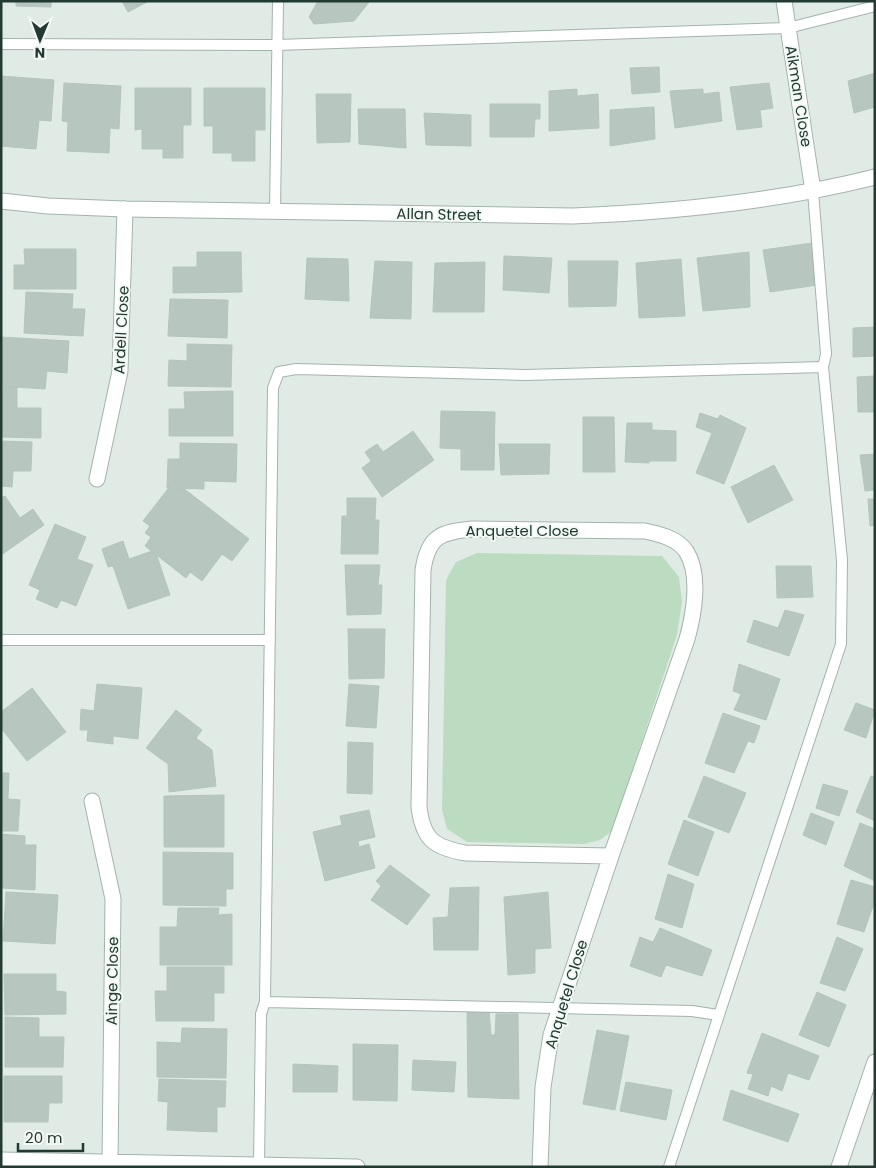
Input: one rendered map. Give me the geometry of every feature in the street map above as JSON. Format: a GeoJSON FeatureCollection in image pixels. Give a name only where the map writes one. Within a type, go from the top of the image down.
{"type":"FeatureCollection","features":[{"type":"Feature","properties":{"kind":"street","name":"Aikman Close"},"geometry":{"type":"LineString","coordinates":[[784,1],[813,191]]}},
{"type":"Feature","properties":{"kind":"street","name":"Allan Street"},"geometry":{"type":"LineString","coordinates":[[1,201],[48,206],[125,209],[573,216],[643,213],[707,207],[813,191],[875,177]]}},
{"type":"Feature","properties":{"kind":"street","name":"Ardell Close"},"geometry":{"type":"LineString","coordinates":[[98,479],[120,371],[125,209]]}},
{"type":"Feature","properties":{"kind":"street","name":"Anquetel Close"},"geometry":{"type":"LineString","coordinates":[[540,1167],[543,1086],[551,1035],[611,856],[688,639],[694,602],[694,576],[685,550],[676,542],[663,535],[645,531],[472,529],[445,533],[430,546],[423,570],[419,806],[424,831],[439,846],[465,853],[611,856]]}},
{"type":"Feature","properties":{"kind":"street","name":"Ainge Close"},"geometry":{"type":"LineString","coordinates":[[92,801],[113,899],[110,1163]]}},
{"type":"Feature","properties":{"kind":"street"},"geometry":{"type":"LineString","coordinates":[[839,1167],[875,1062]]}},
{"type":"Feature","properties":{"kind":"street"},"geometry":{"type":"LineString","coordinates":[[1,1160],[358,1167]]}},
{"type":"Feature","properties":{"kind":"lane"},"geometry":{"type":"LineString","coordinates":[[275,212],[278,1]]}},
{"type":"Feature","properties":{"kind":"lane"},"geometry":{"type":"LineString","coordinates":[[1,44],[277,45],[788,28],[875,6]]}},
{"type":"Feature","properties":{"kind":"lane"},"geometry":{"type":"LineString","coordinates":[[669,1167],[841,644],[842,560],[823,367],[826,354],[813,191]]}},
{"type":"Feature","properties":{"kind":"lane"},"geometry":{"type":"LineString","coordinates":[[259,1165],[261,1014],[265,1002],[273,388],[280,372],[296,369],[525,375],[823,367]]}},
{"type":"Feature","properties":{"kind":"lane"},"geometry":{"type":"LineString","coordinates":[[1,640],[270,640]]}},
{"type":"Feature","properties":{"kind":"lane"},"geometry":{"type":"LineString","coordinates":[[265,1002],[692,1011],[718,1015]]}},
{"type":"Feature","properties":{"kind":"green space"},"geometry":{"type":"Polygon","coordinates":[[[477,553],[662,556],[679,577],[682,602],[677,635],[612,831],[600,840],[584,844],[467,842],[447,829],[442,810],[446,580],[456,562],[477,553]]]}},
{"type":"Feature","properties":{"kind":"building"},"geometry":{"type":"Polygon","coordinates":[[[16,1],[51,1],[51,7],[16,6],[16,1]]]}},
{"type":"Feature","properties":{"kind":"building"},"geometry":{"type":"Polygon","coordinates":[[[122,1],[149,1],[128,12],[122,1]]]}},
{"type":"Feature","properties":{"kind":"building"},"geometry":{"type":"Polygon","coordinates":[[[318,1],[370,1],[354,21],[314,24],[309,17],[318,1]]]}},
{"type":"Feature","properties":{"kind":"building"},"geometry":{"type":"Polygon","coordinates":[[[659,67],[660,92],[632,94],[630,68],[659,67]]]}},
{"type":"Feature","properties":{"kind":"building"},"geometry":{"type":"Polygon","coordinates":[[[875,73],[875,107],[854,113],[848,81],[875,73]]]}},
{"type":"Feature","properties":{"kind":"building"},"geometry":{"type":"Polygon","coordinates":[[[1,76],[54,80],[51,121],[39,120],[36,149],[1,146],[1,76]]]}},
{"type":"Feature","properties":{"kind":"building"},"geometry":{"type":"Polygon","coordinates":[[[64,83],[121,86],[119,129],[110,128],[109,153],[67,151],[68,122],[62,121],[64,83]]]}},
{"type":"Feature","properties":{"kind":"building"},"geometry":{"type":"Polygon","coordinates":[[[769,83],[773,108],[760,110],[762,127],[737,130],[730,87],[769,83]]]}},
{"type":"Feature","properties":{"kind":"building"},"geometry":{"type":"Polygon","coordinates":[[[135,88],[191,88],[191,125],[183,125],[183,158],[163,158],[163,149],[142,149],[142,129],[135,130],[135,88]]]}},
{"type":"Feature","properties":{"kind":"building"},"geometry":{"type":"Polygon","coordinates":[[[204,88],[265,88],[265,130],[255,130],[255,161],[232,161],[232,153],[213,153],[213,126],[204,126],[204,88]]]}},
{"type":"Feature","properties":{"kind":"building"},"geometry":{"type":"Polygon","coordinates":[[[577,89],[577,96],[598,94],[599,128],[549,131],[549,91],[577,89]]]}},
{"type":"Feature","properties":{"kind":"building"},"geometry":{"type":"Polygon","coordinates":[[[703,89],[703,94],[719,92],[722,121],[675,128],[670,91],[703,89]]]}},
{"type":"Feature","properties":{"kind":"building"},"geometry":{"type":"Polygon","coordinates":[[[316,94],[351,94],[350,142],[317,143],[316,94]]]}},
{"type":"Feature","properties":{"kind":"building"},"geometry":{"type":"Polygon","coordinates":[[[490,104],[540,104],[540,119],[535,119],[534,137],[490,137],[490,104]]]}},
{"type":"Feature","properties":{"kind":"building"},"geometry":{"type":"Polygon","coordinates":[[[654,107],[655,139],[610,146],[610,110],[654,107]]]}},
{"type":"Feature","properties":{"kind":"building"},"geometry":{"type":"Polygon","coordinates":[[[358,109],[405,109],[406,148],[359,144],[358,109]]]}},
{"type":"Feature","properties":{"kind":"building"},"geometry":{"type":"Polygon","coordinates":[[[424,113],[471,115],[471,146],[426,145],[424,113]]]}},
{"type":"Feature","properties":{"kind":"building"},"geometry":{"type":"Polygon","coordinates":[[[812,243],[817,285],[770,292],[763,250],[812,243]]]}},
{"type":"Feature","properties":{"kind":"building"},"geometry":{"type":"Polygon","coordinates":[[[24,249],[76,249],[76,289],[14,289],[14,265],[25,265],[24,249]]]}},
{"type":"Feature","properties":{"kind":"building"},"geometry":{"type":"Polygon","coordinates":[[[197,252],[241,252],[242,292],[173,293],[173,267],[197,267],[197,252]]]}},
{"type":"Feature","properties":{"kind":"building"},"geometry":{"type":"Polygon","coordinates":[[[749,252],[750,307],[703,311],[697,258],[749,252]]]}},
{"type":"Feature","properties":{"kind":"building"},"geometry":{"type":"Polygon","coordinates":[[[504,256],[552,258],[549,293],[503,290],[504,256]]]}},
{"type":"Feature","properties":{"kind":"building"},"geometry":{"type":"Polygon","coordinates":[[[307,258],[348,259],[349,301],[305,299],[307,258]]]}},
{"type":"Feature","properties":{"kind":"building"},"geometry":{"type":"Polygon","coordinates":[[[681,259],[685,316],[639,318],[636,263],[681,259]]]}},
{"type":"Feature","properties":{"kind":"building"},"geometry":{"type":"Polygon","coordinates":[[[375,261],[412,262],[411,319],[370,318],[375,261]]]}},
{"type":"Feature","properties":{"kind":"building"},"geometry":{"type":"Polygon","coordinates":[[[568,261],[618,261],[616,306],[569,307],[568,261]]]}},
{"type":"Feature","properties":{"kind":"building"},"geometry":{"type":"Polygon","coordinates":[[[485,262],[484,312],[433,312],[435,263],[485,262]]]}},
{"type":"Feature","properties":{"kind":"building"},"geometry":{"type":"Polygon","coordinates":[[[26,292],[73,294],[72,309],[85,309],[83,336],[24,333],[26,292]]]}},
{"type":"Feature","properties":{"kind":"building"},"geometry":{"type":"Polygon","coordinates":[[[170,299],[228,300],[227,338],[168,336],[170,299]]]}},
{"type":"Feature","properties":{"kind":"building"},"geometry":{"type":"Polygon","coordinates":[[[875,327],[875,356],[853,357],[853,328],[875,327]]]}},
{"type":"Feature","properties":{"kind":"building"},"geometry":{"type":"Polygon","coordinates":[[[1,337],[69,341],[67,373],[47,371],[45,389],[1,386],[1,337]]]}},
{"type":"Feature","properties":{"kind":"building"},"geometry":{"type":"Polygon","coordinates":[[[187,344],[232,345],[231,387],[168,386],[169,360],[187,361],[187,344]]]}},
{"type":"Feature","properties":{"kind":"building"},"geometry":{"type":"Polygon","coordinates":[[[875,376],[875,412],[858,412],[857,377],[875,376]]]}},
{"type":"Feature","properties":{"kind":"building"},"geometry":{"type":"Polygon","coordinates":[[[1,387],[17,387],[17,408],[41,408],[41,438],[1,437],[1,387]]]}},
{"type":"Feature","properties":{"kind":"building"},"geometry":{"type":"Polygon","coordinates":[[[233,391],[233,436],[169,436],[169,409],[185,409],[184,392],[233,391]]]}},
{"type":"Feature","properties":{"kind":"building"},"geometry":{"type":"Polygon","coordinates":[[[441,411],[495,412],[494,470],[461,470],[461,449],[440,448],[441,411]]]}},
{"type":"Feature","properties":{"kind":"building"},"geometry":{"type":"Polygon","coordinates":[[[700,413],[718,419],[720,415],[746,428],[724,484],[696,473],[712,433],[696,427],[700,413]]]}},
{"type":"Feature","properties":{"kind":"building"},"geometry":{"type":"Polygon","coordinates":[[[583,417],[614,417],[615,472],[583,472],[583,417]]]}},
{"type":"Feature","properties":{"kind":"building"},"geometry":{"type":"Polygon","coordinates":[[[627,423],[652,423],[652,430],[676,431],[676,461],[625,462],[627,423]]]}},
{"type":"Feature","properties":{"kind":"building"},"geometry":{"type":"Polygon","coordinates":[[[413,431],[434,460],[382,497],[362,468],[371,461],[365,452],[377,444],[383,452],[413,431]]]}},
{"type":"Feature","properties":{"kind":"building"},"geometry":{"type":"Polygon","coordinates":[[[1,441],[32,442],[31,471],[13,471],[12,487],[1,486],[1,441]]]}},
{"type":"Feature","properties":{"kind":"building"},"geometry":{"type":"Polygon","coordinates":[[[180,443],[237,444],[236,482],[204,481],[204,489],[167,488],[168,459],[180,459],[180,443]]]}},
{"type":"Feature","properties":{"kind":"building"},"geometry":{"type":"Polygon","coordinates":[[[499,444],[550,444],[549,474],[501,475],[499,444]]]}},
{"type":"Feature","properties":{"kind":"building"},"geometry":{"type":"Polygon","coordinates":[[[875,454],[875,490],[865,491],[860,455],[875,454]]]}},
{"type":"Feature","properties":{"kind":"building"},"geometry":{"type":"Polygon","coordinates":[[[774,465],[793,500],[748,523],[731,487],[774,465]]]}},
{"type":"Feature","properties":{"kind":"building"},"geometry":{"type":"Polygon","coordinates":[[[174,481],[249,539],[232,561],[222,554],[202,581],[190,572],[186,578],[145,546],[151,537],[145,533],[150,526],[143,521],[174,481]]]}},
{"type":"Feature","properties":{"kind":"building"},"geometry":{"type":"Polygon","coordinates":[[[5,496],[20,518],[33,509],[44,525],[1,555],[1,498],[5,496]]]}},
{"type":"Feature","properties":{"kind":"building"},"geometry":{"type":"Polygon","coordinates":[[[347,498],[376,498],[375,520],[379,520],[378,554],[341,554],[342,516],[347,516],[347,498]]]}},
{"type":"Feature","properties":{"kind":"building"},"geometry":{"type":"Polygon","coordinates":[[[868,499],[875,499],[875,525],[870,526],[868,499]]]}},
{"type":"Feature","properties":{"kind":"building"},"geometry":{"type":"Polygon","coordinates":[[[55,524],[86,537],[77,559],[93,565],[76,606],[61,600],[57,608],[36,599],[40,590],[29,585],[55,524]]]}},
{"type":"Feature","properties":{"kind":"building"},"geometry":{"type":"Polygon","coordinates":[[[123,541],[129,559],[155,550],[170,595],[128,609],[113,566],[108,567],[102,549],[123,541]]]}},
{"type":"Feature","properties":{"kind":"building"},"geometry":{"type":"Polygon","coordinates":[[[345,565],[380,565],[378,585],[382,585],[381,614],[347,615],[345,565]]]}},
{"type":"Feature","properties":{"kind":"building"},"geometry":{"type":"Polygon","coordinates":[[[776,566],[811,566],[813,597],[777,598],[776,566]]]}},
{"type":"Feature","properties":{"kind":"building"},"geometry":{"type":"Polygon","coordinates":[[[785,610],[804,615],[789,656],[747,642],[754,620],[778,628],[785,610]]]}},
{"type":"Feature","properties":{"kind":"building"},"geometry":{"type":"Polygon","coordinates":[[[348,629],[385,629],[384,678],[349,679],[348,629]]]}},
{"type":"Feature","properties":{"kind":"building"},"geometry":{"type":"Polygon","coordinates":[[[739,664],[780,679],[766,720],[734,710],[741,694],[733,691],[739,664]]]}},
{"type":"Feature","properties":{"kind":"building"},"geometry":{"type":"Polygon","coordinates":[[[97,684],[142,688],[138,739],[113,736],[113,744],[87,741],[88,730],[80,730],[81,709],[94,711],[97,684]]]}},
{"type":"Feature","properties":{"kind":"building"},"geometry":{"type":"Polygon","coordinates":[[[349,684],[379,686],[376,728],[346,726],[349,684]]]}},
{"type":"Feature","properties":{"kind":"building"},"geometry":{"type":"Polygon","coordinates":[[[32,688],[66,732],[27,761],[1,728],[1,712],[32,688]]]}},
{"type":"Feature","properties":{"kind":"building"},"geometry":{"type":"Polygon","coordinates":[[[856,703],[875,710],[866,738],[844,730],[856,703]]]}},
{"type":"Feature","properties":{"kind":"building"},"geometry":{"type":"Polygon","coordinates":[[[176,710],[202,730],[196,738],[212,750],[216,786],[169,792],[168,764],[146,748],[176,710]]]}},
{"type":"Feature","properties":{"kind":"building"},"geometry":{"type":"Polygon","coordinates":[[[723,713],[760,726],[754,743],[748,741],[734,773],[705,763],[723,713]]]}},
{"type":"Feature","properties":{"kind":"building"},"geometry":{"type":"Polygon","coordinates":[[[348,742],[373,743],[372,794],[347,793],[348,742]]]}},
{"type":"Feature","properties":{"kind":"building"},"geometry":{"type":"Polygon","coordinates":[[[1,773],[9,773],[8,799],[20,800],[18,831],[1,831],[1,773]]]}},
{"type":"Feature","properties":{"kind":"building"},"geometry":{"type":"Polygon","coordinates":[[[704,776],[746,793],[729,833],[688,817],[704,776]]]}},
{"type":"Feature","properties":{"kind":"building"},"geometry":{"type":"Polygon","coordinates":[[[871,776],[875,777],[875,821],[856,812],[871,776]]]}},
{"type":"Feature","properties":{"kind":"building"},"geometry":{"type":"Polygon","coordinates":[[[823,784],[848,791],[839,816],[816,808],[823,784]]]}},
{"type":"Feature","properties":{"kind":"building"},"geometry":{"type":"Polygon","coordinates":[[[224,795],[224,847],[164,847],[164,796],[224,795]]]}},
{"type":"Feature","properties":{"kind":"building"},"geometry":{"type":"Polygon","coordinates":[[[369,810],[375,837],[358,841],[359,847],[369,844],[375,868],[325,881],[313,832],[342,825],[340,816],[369,810]]]}},
{"type":"Feature","properties":{"kind":"building"},"geometry":{"type":"Polygon","coordinates":[[[811,813],[834,822],[826,845],[803,835],[811,813]]]}},
{"type":"Feature","properties":{"kind":"building"},"geometry":{"type":"Polygon","coordinates":[[[684,820],[714,832],[698,876],[668,864],[684,820]]]}},
{"type":"Feature","properties":{"kind":"building"},"geometry":{"type":"Polygon","coordinates":[[[860,823],[875,829],[875,881],[844,866],[860,823]]]}},
{"type":"Feature","properties":{"kind":"building"},"geometry":{"type":"Polygon","coordinates":[[[1,834],[25,836],[25,845],[36,845],[35,890],[1,888],[1,834]]]}},
{"type":"Feature","properties":{"kind":"building"},"geometry":{"type":"Polygon","coordinates":[[[163,852],[233,853],[233,889],[226,889],[226,906],[163,905],[163,852]]]}},
{"type":"Feature","properties":{"kind":"building"},"geometry":{"type":"Polygon","coordinates":[[[390,865],[430,895],[407,925],[371,900],[381,886],[376,881],[390,865]]]}},
{"type":"Feature","properties":{"kind":"building"},"geometry":{"type":"Polygon","coordinates":[[[668,874],[694,884],[682,928],[655,919],[668,874]]]}},
{"type":"Feature","properties":{"kind":"building"},"geometry":{"type":"Polygon","coordinates":[[[851,880],[875,887],[875,900],[864,932],[837,924],[851,880]]]}},
{"type":"Feature","properties":{"kind":"building"},"geometry":{"type":"Polygon","coordinates":[[[479,887],[478,950],[434,950],[433,918],[448,917],[450,888],[479,887]]]}},
{"type":"Feature","properties":{"kind":"building"},"geometry":{"type":"Polygon","coordinates":[[[6,892],[58,895],[55,944],[3,941],[6,892]]]}},
{"type":"Feature","properties":{"kind":"building"},"geometry":{"type":"Polygon","coordinates":[[[548,892],[551,948],[535,949],[535,973],[508,975],[504,897],[548,892]]]}},
{"type":"Feature","properties":{"kind":"building"},"geometry":{"type":"Polygon","coordinates":[[[178,908],[219,908],[218,915],[232,914],[232,965],[160,965],[160,927],[177,927],[178,908]]]}},
{"type":"Feature","properties":{"kind":"building"},"geometry":{"type":"Polygon","coordinates":[[[660,928],[712,950],[702,976],[666,965],[661,977],[630,966],[640,937],[653,942],[660,928]]]}},
{"type":"Feature","properties":{"kind":"building"},"geometry":{"type":"Polygon","coordinates":[[[837,937],[863,949],[845,991],[820,983],[837,937]]]}},
{"type":"Feature","properties":{"kind":"building"},"geometry":{"type":"Polygon","coordinates":[[[167,967],[224,967],[224,993],[214,993],[214,1021],[156,1021],[155,991],[167,991],[167,967]]]}},
{"type":"Feature","properties":{"kind":"building"},"geometry":{"type":"Polygon","coordinates":[[[4,974],[56,974],[56,991],[66,992],[66,1014],[5,1015],[4,974]]]}},
{"type":"Feature","properties":{"kind":"building"},"geometry":{"type":"Polygon","coordinates":[[[817,992],[846,1005],[829,1047],[799,1035],[817,992]]]}},
{"type":"Feature","properties":{"kind":"building"},"geometry":{"type":"Polygon","coordinates":[[[489,1009],[491,1035],[495,1035],[496,1014],[518,1014],[519,1099],[468,1097],[467,1010],[489,1009]]]}},
{"type":"Feature","properties":{"kind":"building"},"geometry":{"type":"Polygon","coordinates":[[[5,1017],[39,1018],[39,1037],[64,1037],[63,1067],[5,1067],[5,1017]]]}},
{"type":"Feature","properties":{"kind":"building"},"geometry":{"type":"Polygon","coordinates":[[[182,1028],[227,1029],[226,1078],[157,1077],[157,1042],[181,1043],[182,1028]]]}},
{"type":"Feature","properties":{"kind":"building"},"geometry":{"type":"Polygon","coordinates":[[[597,1030],[629,1036],[615,1110],[583,1104],[597,1030]]]}},
{"type":"Feature","properties":{"kind":"building"},"geometry":{"type":"Polygon","coordinates":[[[762,1033],[819,1056],[809,1080],[788,1073],[782,1091],[771,1086],[768,1096],[748,1089],[753,1074],[747,1073],[762,1033]]]}},
{"type":"Feature","properties":{"kind":"building"},"geometry":{"type":"Polygon","coordinates":[[[353,1044],[398,1045],[397,1101],[353,1100],[353,1044]]]}},
{"type":"Feature","properties":{"kind":"building"},"geometry":{"type":"Polygon","coordinates":[[[413,1060],[456,1062],[454,1092],[412,1090],[413,1060]]]}},
{"type":"Feature","properties":{"kind":"building"},"geometry":{"type":"Polygon","coordinates":[[[293,1064],[338,1066],[337,1092],[293,1092],[293,1064]]]}},
{"type":"Feature","properties":{"kind":"building"},"geometry":{"type":"Polygon","coordinates":[[[4,1076],[62,1076],[62,1103],[49,1103],[48,1122],[4,1122],[4,1076]]]}},
{"type":"Feature","properties":{"kind":"building"},"geometry":{"type":"Polygon","coordinates":[[[159,1079],[226,1081],[225,1107],[217,1107],[217,1132],[167,1130],[168,1102],[158,1101],[159,1079]]]}},
{"type":"Feature","properties":{"kind":"building"},"geometry":{"type":"Polygon","coordinates":[[[626,1082],[672,1090],[666,1120],[620,1111],[626,1082]]]}},
{"type":"Feature","properties":{"kind":"building"},"geometry":{"type":"Polygon","coordinates":[[[731,1090],[799,1114],[788,1142],[723,1120],[731,1090]]]}}]}
